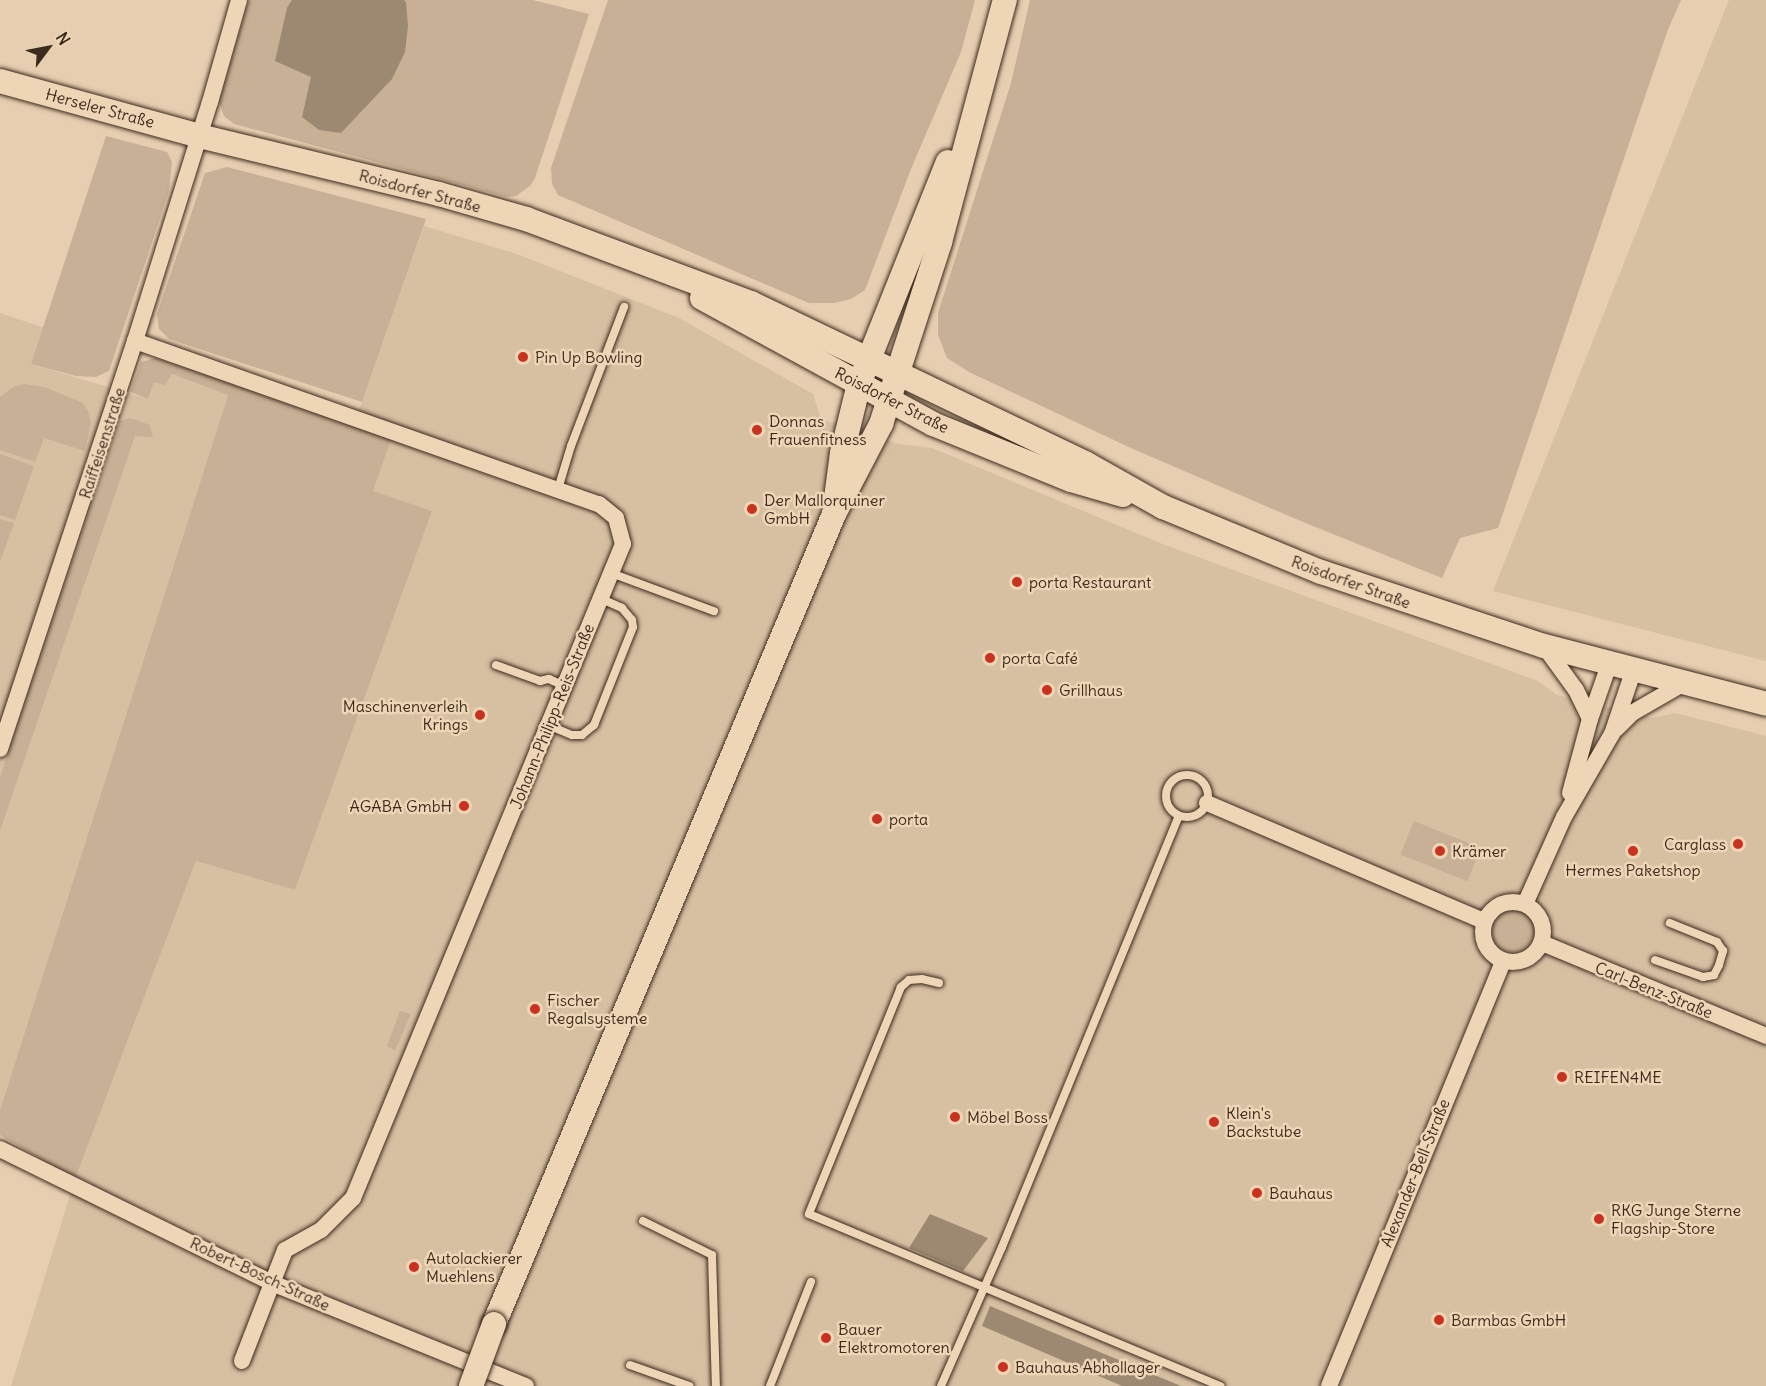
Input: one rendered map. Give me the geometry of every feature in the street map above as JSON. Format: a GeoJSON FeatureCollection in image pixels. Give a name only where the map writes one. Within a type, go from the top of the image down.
{"type":"FeatureCollection","features":[{"type":"Feature","properties":{"kind":"main road"},"geometry":{"type":"LineString","coordinates":[[471,1386],[494,1324],[834,514],[881,424],[940,242],[1005,0]]}},
{"type":"Feature","properties":{"kind":"main road","name":"Herseler Straße"},"geometry":{"type":"LineString","coordinates":[[0,81],[199,136]]}},
{"type":"Feature","properties":{"kind":"main road"},"geometry":{"type":"LineString","coordinates":[[834,514],[842,453],[859,384],[980,88]]}},
{"type":"Feature","properties":{"kind":"main road","name":"Roisdorfer Straße"},"geometry":{"type":"LineString","coordinates":[[199,136],[439,194],[526,219],[751,303],[1084,463],[1163,507]]}},
{"type":"Feature","properties":{"kind":"main road","name":"Roisdorfer Straße"},"geometry":{"type":"LineString","coordinates":[[636,261],[933,423],[1071,480],[1163,507],[1321,572],[1544,646],[1766,704]]}},
{"type":"Feature","properties":{"kind":"street","name":"Raiffeisenstraße"},"geometry":{"type":"LineString","coordinates":[[0,749],[135,341],[199,136],[233,1]]}},
{"type":"Feature","properties":{"kind":"street","name":"Johann-Philipp-Reis-Straße"},"geometry":{"type":"LineString","coordinates":[[135,341],[599,504],[616,518],[623,544],[353,1198],[321,1230],[285,1250],[242,1362]]}},
{"type":"Feature","properties":{"kind":"street"},"geometry":{"type":"LineString","coordinates":[[1544,646],[1576,690],[1590,720]]}},
{"type":"Feature","properties":{"kind":"street"},"geometry":{"type":"LineString","coordinates":[[1564,817],[1590,720],[1610,662]]}},
{"type":"Feature","properties":{"kind":"street"},"geometry":{"type":"LineString","coordinates":[[1525,904],[1564,817],[1612,734],[1634,669]]}},
{"type":"Feature","properties":{"kind":"street"},"geometry":{"type":"LineString","coordinates":[[1612,734],[1632,713],[1684,683]]}},
{"type":"Feature","properties":{"kind":"street"},"geometry":{"type":"LineString","coordinates":[[1207,803],[1484,921]]}},
{"type":"Feature","properties":{"kind":"street"},"geometry":{"type":"LineString","coordinates":[[1513,902],[1525,904],[1535,911],[1542,921],[1542,944],[1525,960],[1503,961],[1492,955],[1485,945],[1482,933],[1484,921],[1491,911],[1501,904],[1513,902]]}},
{"type":"Feature","properties":{"kind":"street","name":"Carl-Benz-Straße"},"geometry":{"type":"LineString","coordinates":[[1542,944],[1766,1036]]}},
{"type":"Feature","properties":{"kind":"street","name":"Alexander-Bell-Straße"},"geometry":{"type":"LineString","coordinates":[[1329,1386],[1503,961]]}},
{"type":"Feature","properties":{"kind":"street","name":"Robert-Bosch-Straße"},"geometry":{"type":"LineString","coordinates":[[0,1149],[272,1283],[526,1386]]}},
{"type":"Feature","properties":{"kind":"lane"},"geometry":{"type":"LineString","coordinates":[[558,489],[571,446],[624,307]]}},
{"type":"Feature","properties":{"kind":"lane"},"geometry":{"type":"LineString","coordinates":[[611,573],[714,611]]}},
{"type":"Feature","properties":{"kind":"lane"},"geometry":{"type":"LineString","coordinates":[[548,726],[573,735],[582,735],[594,725],[633,627],[629,614],[600,598]]}},
{"type":"Feature","properties":{"kind":"lane"},"geometry":{"type":"LineString","coordinates":[[496,665],[540,681],[549,679],[564,686]]}},
{"type":"Feature","properties":{"kind":"lane"},"geometry":{"type":"LineString","coordinates":[[1180,775],[1195,776],[1204,783],[1208,792],[1207,803],[1199,814],[1186,818],[1179,816],[1168,806],[1166,790],[1180,775]]}},
{"type":"Feature","properties":{"kind":"lane"},"geometry":{"type":"LineString","coordinates":[[941,1386],[985,1288],[1179,816]]}},
{"type":"Feature","properties":{"kind":"lane"},"geometry":{"type":"LineString","coordinates":[[1655,960],[1703,977],[1714,975],[1717,971],[1723,951],[1722,946],[1670,922]]}},
{"type":"Feature","properties":{"kind":"lane"},"geometry":{"type":"LineString","coordinates":[[939,983],[909,980],[901,987],[809,1214],[1221,1386]]}},
{"type":"Feature","properties":{"kind":"lane"},"geometry":{"type":"LineString","coordinates":[[643,1221],[712,1255],[716,1386]]}},
{"type":"Feature","properties":{"kind":"lane"},"geometry":{"type":"LineString","coordinates":[[770,1386],[811,1282]]}},
{"type":"Feature","properties":{"kind":"lane"},"geometry":{"type":"LineString","coordinates":[[630,1365],[689,1386]]}},
{"type":"Feature","properties":{"kind":"shaded area"},"geometry":{"type":"Polygon","coordinates":[[[249,0],[533,0],[589,14],[535,178],[530,186],[516,196],[507,197],[234,124],[224,116],[219,102],[249,0]]]}},
{"type":"Feature","properties":{"kind":"shaded area"},"geometry":{"type":"Polygon","coordinates":[[[292,0],[404,0],[406,2],[408,26],[405,52],[392,79],[341,133],[319,130],[302,117],[311,77],[275,61],[287,8],[292,0]]]}},
{"type":"Feature","properties":{"kind":"shaded area"},"geometry":{"type":"Polygon","coordinates":[[[608,0],[975,0],[961,52],[911,169],[865,290],[851,299],[834,303],[809,303],[558,195],[552,184],[551,168],[608,0]]]}},
{"type":"Feature","properties":{"kind":"shaded area"},"geometry":{"type":"Polygon","coordinates":[[[1030,0],[1681,0],[1667,32],[1498,528],[1460,538],[1442,578],[1303,522],[1133,449],[969,372],[947,358],[938,335],[938,313],[1011,83],[1030,0]]]}},
{"type":"Feature","properties":{"kind":"shaded area"},"geometry":{"type":"Polygon","coordinates":[[[1729,0],[1766,0],[1766,661],[1493,591],[1729,0]]]}},
{"type":"Feature","properties":{"kind":"shaded area"},"geometry":{"type":"Polygon","coordinates":[[[106,136],[167,152],[172,162],[169,191],[109,371],[96,377],[76,376],[31,364],[106,136]]]}},
{"type":"Feature","properties":{"kind":"shaded area"},"geometry":{"type":"Polygon","coordinates":[[[227,167],[426,219],[362,402],[169,339],[159,329],[157,314],[205,173],[227,167]]]}},
{"type":"Feature","properties":{"kind":"shaded area"},"geometry":{"type":"Polygon","coordinates":[[[424,226],[517,254],[679,318],[813,394],[821,419],[898,444],[932,448],[1165,545],[1538,681],[1557,695],[1652,718],[1675,713],[1766,736],[1766,1386],[11,1386],[75,1179],[196,861],[295,890],[432,511],[372,491],[355,422],[424,226]]]}},
{"type":"Feature","properties":{"kind":"shaded area"},"geometry":{"type":"Polygon","coordinates":[[[0,313],[45,328],[31,364],[148,399],[154,381],[172,374],[228,395],[0,1110],[0,313]]]}},
{"type":"Feature","properties":{"kind":"shaded area"},"geometry":{"type":"Polygon","coordinates":[[[155,358],[393,434],[373,491],[432,511],[295,890],[196,861],[75,1179],[0,1135],[0,1110],[228,395],[172,374],[165,385],[154,382],[148,399],[130,392],[141,362],[155,358]]]}},
{"type":"Feature","properties":{"kind":"shaded area"},"geometry":{"type":"Polygon","coordinates":[[[24,384],[44,387],[83,403],[91,422],[85,451],[44,438],[35,462],[0,450],[0,397],[13,387],[24,384]]]}},
{"type":"Feature","properties":{"kind":"shaded area"},"geometry":{"type":"Polygon","coordinates":[[[130,418],[150,425],[153,437],[135,436],[0,831],[0,777],[120,421],[130,418]]]}},
{"type":"Feature","properties":{"kind":"shaded area"},"geometry":{"type":"Polygon","coordinates":[[[0,454],[34,466],[15,520],[0,515],[0,454]]]}},
{"type":"Feature","properties":{"kind":"shaded area"},"geometry":{"type":"Polygon","coordinates":[[[0,519],[14,523],[0,562],[0,519]]]}},
{"type":"Feature","properties":{"kind":"shaded area","name":"Krämer"},"geometry":{"type":"Polygon","coordinates":[[[1414,821],[1481,848],[1467,881],[1401,854],[1414,821]]]}},
{"type":"Feature","properties":{"kind":"shaded area"},"geometry":{"type":"Polygon","coordinates":[[[1513,910],[1528,916],[1534,931],[1528,946],[1513,952],[1498,946],[1492,931],[1498,916],[1513,910]]]}},
{"type":"Feature","properties":{"kind":"shaded area"},"geometry":{"type":"Polygon","coordinates":[[[400,1011],[411,1014],[395,1051],[387,1046],[400,1011]]]}},
{"type":"Feature","properties":{"kind":"shaded area"},"geometry":{"type":"Polygon","coordinates":[[[930,1214],[988,1238],[963,1271],[909,1248],[930,1214]]]}},
{"type":"Feature","properties":{"kind":"shaded area"},"geometry":{"type":"Polygon","coordinates":[[[990,1306],[1181,1386],[1122,1386],[982,1326],[990,1306]]]}},
{"type":"Feature","properties":{"kind":"place","name":"Pin Up Bowling"},"geometry":{"type":"Point","coordinates":[523,357]}},
{"type":"Feature","properties":{"kind":"place","name":"Donnas Frauenfitness"},"geometry":{"type":"Point","coordinates":[757,430]}},
{"type":"Feature","properties":{"kind":"place","name":"Der Mallorquiner GmbH"},"geometry":{"type":"Point","coordinates":[752,509]}},
{"type":"Feature","properties":{"kind":"place","name":"porta Restaurant"},"geometry":{"type":"Point","coordinates":[1017,582]}},
{"type":"Feature","properties":{"kind":"place","name":"porta Café"},"geometry":{"type":"Point","coordinates":[990,658]}},
{"type":"Feature","properties":{"kind":"place","name":"Grillhaus"},"geometry":{"type":"Point","coordinates":[1047,690]}},
{"type":"Feature","properties":{"kind":"place","name":"Maschinenverleih Krings"},"geometry":{"type":"Point","coordinates":[480,715]}},
{"type":"Feature","properties":{"kind":"place","name":"AGABA GmbH"},"geometry":{"type":"Point","coordinates":[464,806]}},
{"type":"Feature","properties":{"kind":"place","name":"porta"},"geometry":{"type":"Point","coordinates":[877,819]}},
{"type":"Feature","properties":{"kind":"place","name":"Carglass"},"geometry":{"type":"Point","coordinates":[1738,844]}},
{"type":"Feature","properties":{"kind":"place","name":"Krämer"},"geometry":{"type":"Point","coordinates":[1440,851]}},
{"type":"Feature","properties":{"kind":"place","name":"Hermes Paketshop"},"geometry":{"type":"Point","coordinates":[1633,851]}},
{"type":"Feature","properties":{"kind":"place","name":"Fischer Regalsysteme"},"geometry":{"type":"Point","coordinates":[535,1009]}},
{"type":"Feature","properties":{"kind":"place","name":"REIFEN4ME"},"geometry":{"type":"Point","coordinates":[1562,1077]}},
{"type":"Feature","properties":{"kind":"place","name":"Möbel Boss"},"geometry":{"type":"Point","coordinates":[955,1117]}},
{"type":"Feature","properties":{"kind":"place","name":"Klein's Backstube"},"geometry":{"type":"Point","coordinates":[1214,1122]}},
{"type":"Feature","properties":{"kind":"place","name":"Bauhaus"},"geometry":{"type":"Point","coordinates":[1257,1193]}},
{"type":"Feature","properties":{"kind":"place","name":"RKG Junge Sterne Flagship-Store"},"geometry":{"type":"Point","coordinates":[1599,1219]}},
{"type":"Feature","properties":{"kind":"place","name":"Autolackierer Muehlens"},"geometry":{"type":"Point","coordinates":[414,1267]}},
{"type":"Feature","properties":{"kind":"place","name":"Barmbas GmbH"},"geometry":{"type":"Point","coordinates":[1439,1320]}},
{"type":"Feature","properties":{"kind":"place","name":"Bauer Elektromotoren"},"geometry":{"type":"Point","coordinates":[826,1338]}},
{"type":"Feature","properties":{"kind":"place","name":"Bauhaus Abhollager"},"geometry":{"type":"Point","coordinates":[1003,1367]}}]}
